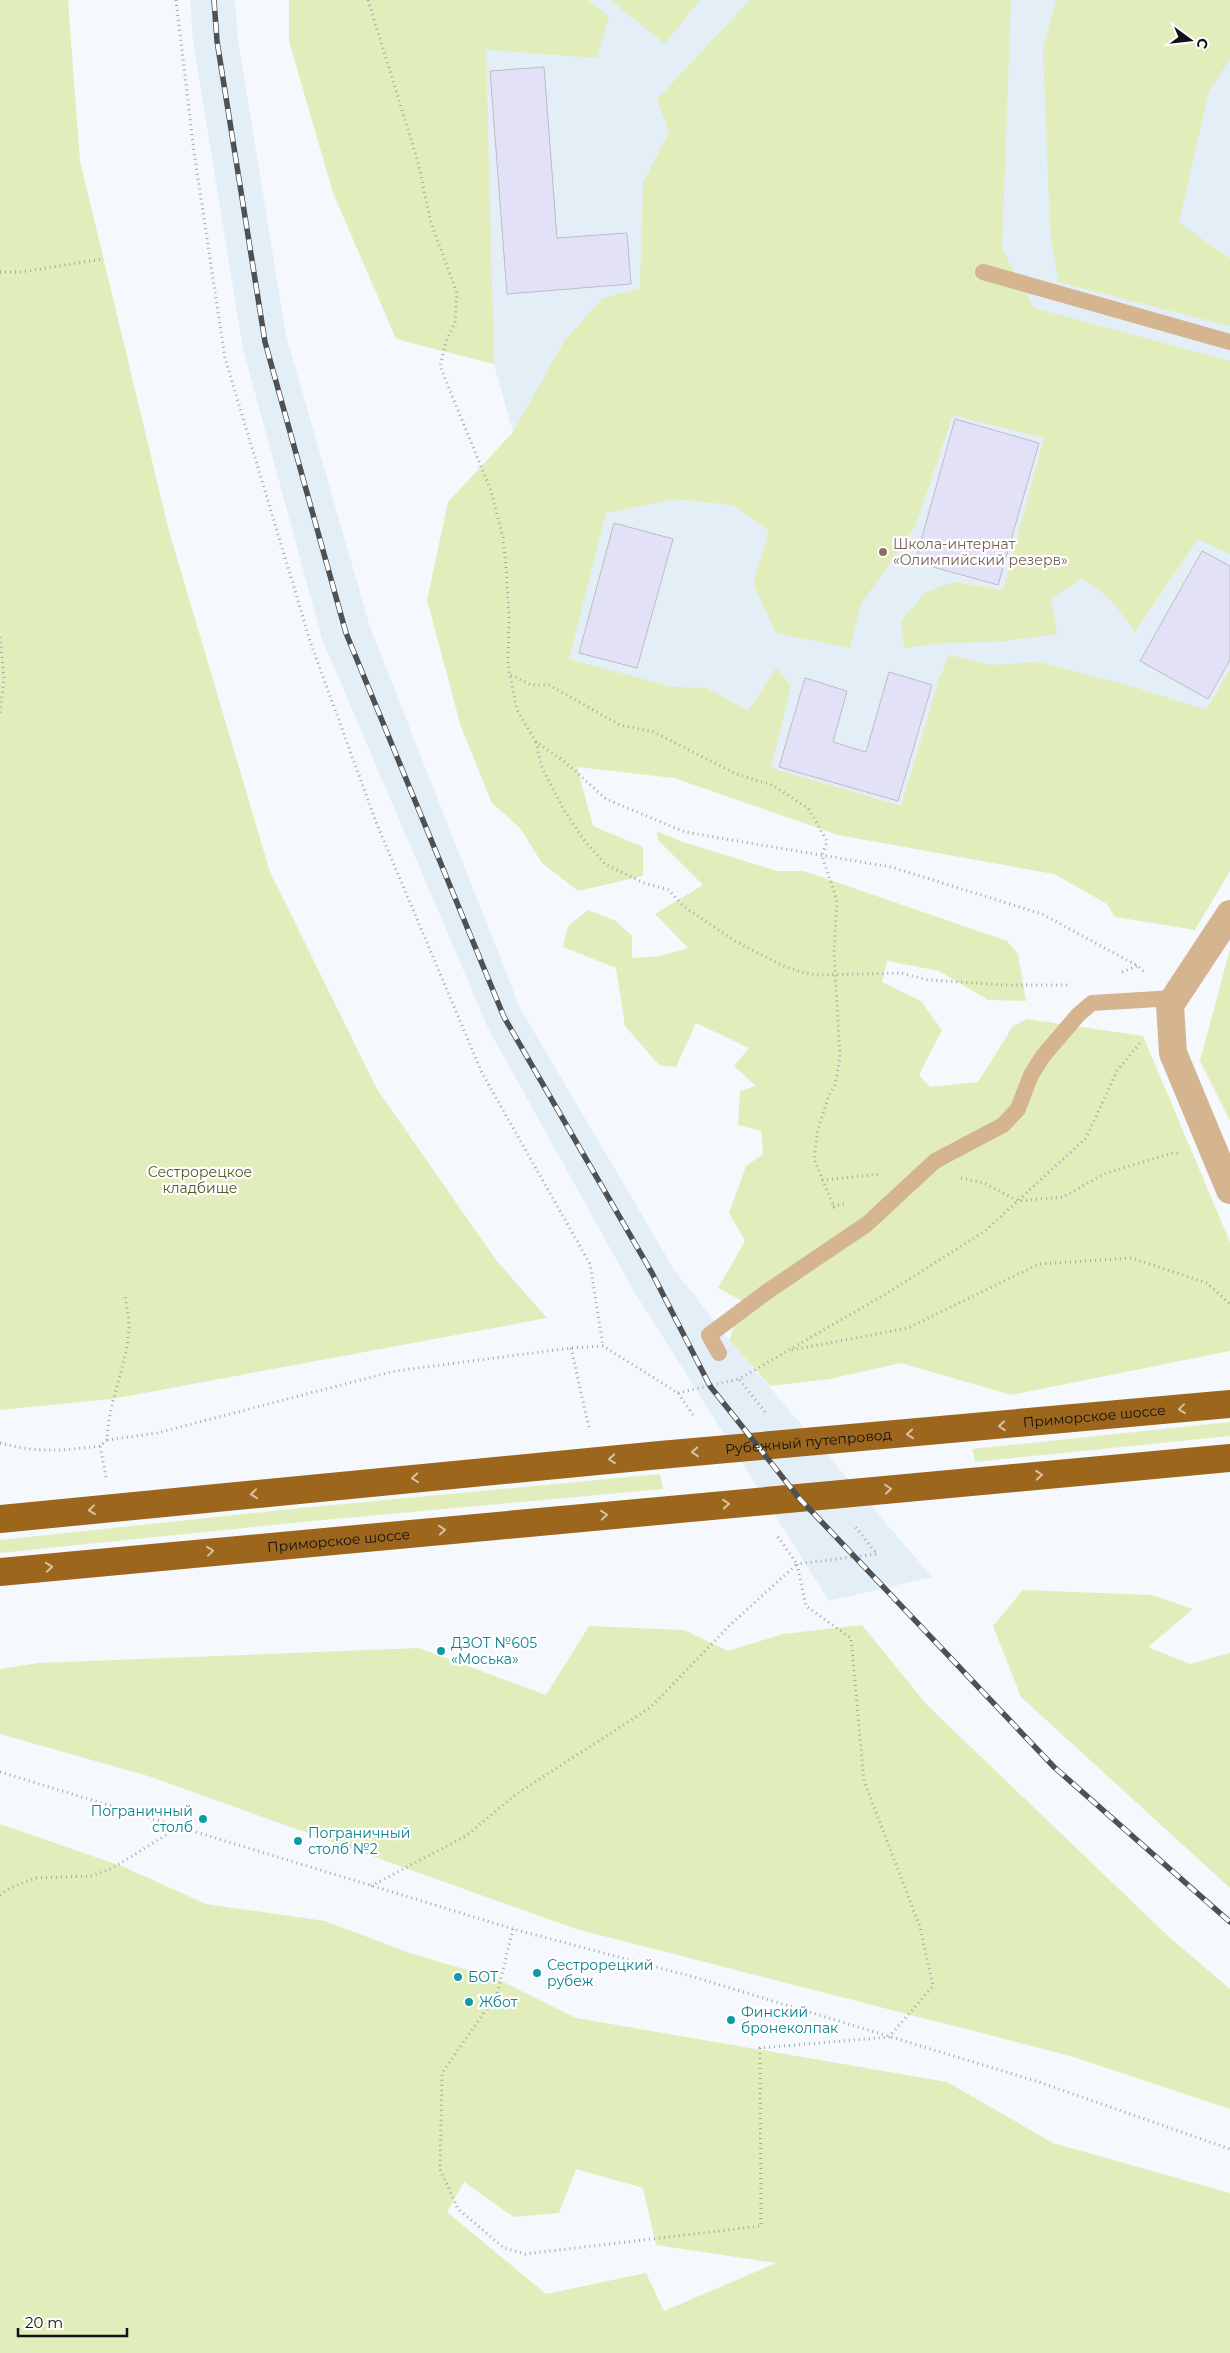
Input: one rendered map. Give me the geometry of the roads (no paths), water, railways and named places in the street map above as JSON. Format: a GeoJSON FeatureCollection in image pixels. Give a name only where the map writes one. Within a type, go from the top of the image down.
{"type":"FeatureCollection","features":[{"type":"Feature","properties":{"kind":"highway","name":"Приморское шоссе"},"geometry":{"type":"LineString","coordinates":[[958,1430],[1230,1404]]}},
{"type":"Feature","properties":{"kind":"highway","name":"Рубежный путепровод"},"geometry":{"type":"LineString","coordinates":[[0,1520],[660,1454],[958,1430]]}},
{"type":"Feature","properties":{"kind":"highway","name":"Приморское шоссе"},"geometry":{"type":"LineString","coordinates":[[0,1572],[973,1480],[1230,1458]]}},
{"type":"Feature","properties":{"kind":"street"},"geometry":{"type":"LineString","coordinates":[[1230,914],[1170,1005],[1173,1053],[1230,1190]]}},
{"type":"Feature","properties":{"kind":"lane"},"geometry":{"type":"LineString","coordinates":[[984,272],[1230,342]]}},
{"type":"Feature","properties":{"kind":"lane"},"geometry":{"type":"LineString","coordinates":[[719,1354],[709,1335],[768,1291],[867,1224],[935,1161],[1003,1125],[1018,1109],[1031,1075],[1043,1056],[1078,1015],[1092,1003],[1174,998]]}},
{"type":"Feature","properties":{"kind":"railway"},"geometry":{"type":"LineString","coordinates":[[214,0],[217,41],[265,342],[346,633],[504,1017],[652,1273],[710,1386],[799,1498],[1054,1767],[1230,1922]]}},
{"type":"Feature","properties":{"kind":"place","name":"Школа-интернат «Олимпийский резерв»"},"geometry":{"type":"Point","coordinates":[883,552]}},
{"type":"Feature","properties":{"kind":"place","name":"ДЗОТ №605 «Моська»"},"geometry":{"type":"Point","coordinates":[441,1651]}},
{"type":"Feature","properties":{"kind":"place","name":"Пограничный столб"},"geometry":{"type":"Point","coordinates":[203,1819]}},
{"type":"Feature","properties":{"kind":"place","name":"Пограничный столб №2"},"geometry":{"type":"Point","coordinates":[298,1841]}},
{"type":"Feature","properties":{"kind":"place","name":"Сестрорецкий рубеж"},"geometry":{"type":"Point","coordinates":[537,1973]}},
{"type":"Feature","properties":{"kind":"place","name":"БОТ"},"geometry":{"type":"Point","coordinates":[458,1977]}},
{"type":"Feature","properties":{"kind":"place","name":"Жбот"},"geometry":{"type":"Point","coordinates":[469,2002]}},
{"type":"Feature","properties":{"kind":"place","name":"Финский бронеколпак"},"geometry":{"type":"Point","coordinates":[731,2020]}},
{"type":"Feature","properties":{"kind":"park label","name":"Сестрорецкое кладбище"},"geometry":{"type":"Point","coordinates":[200,1180]}}]}
